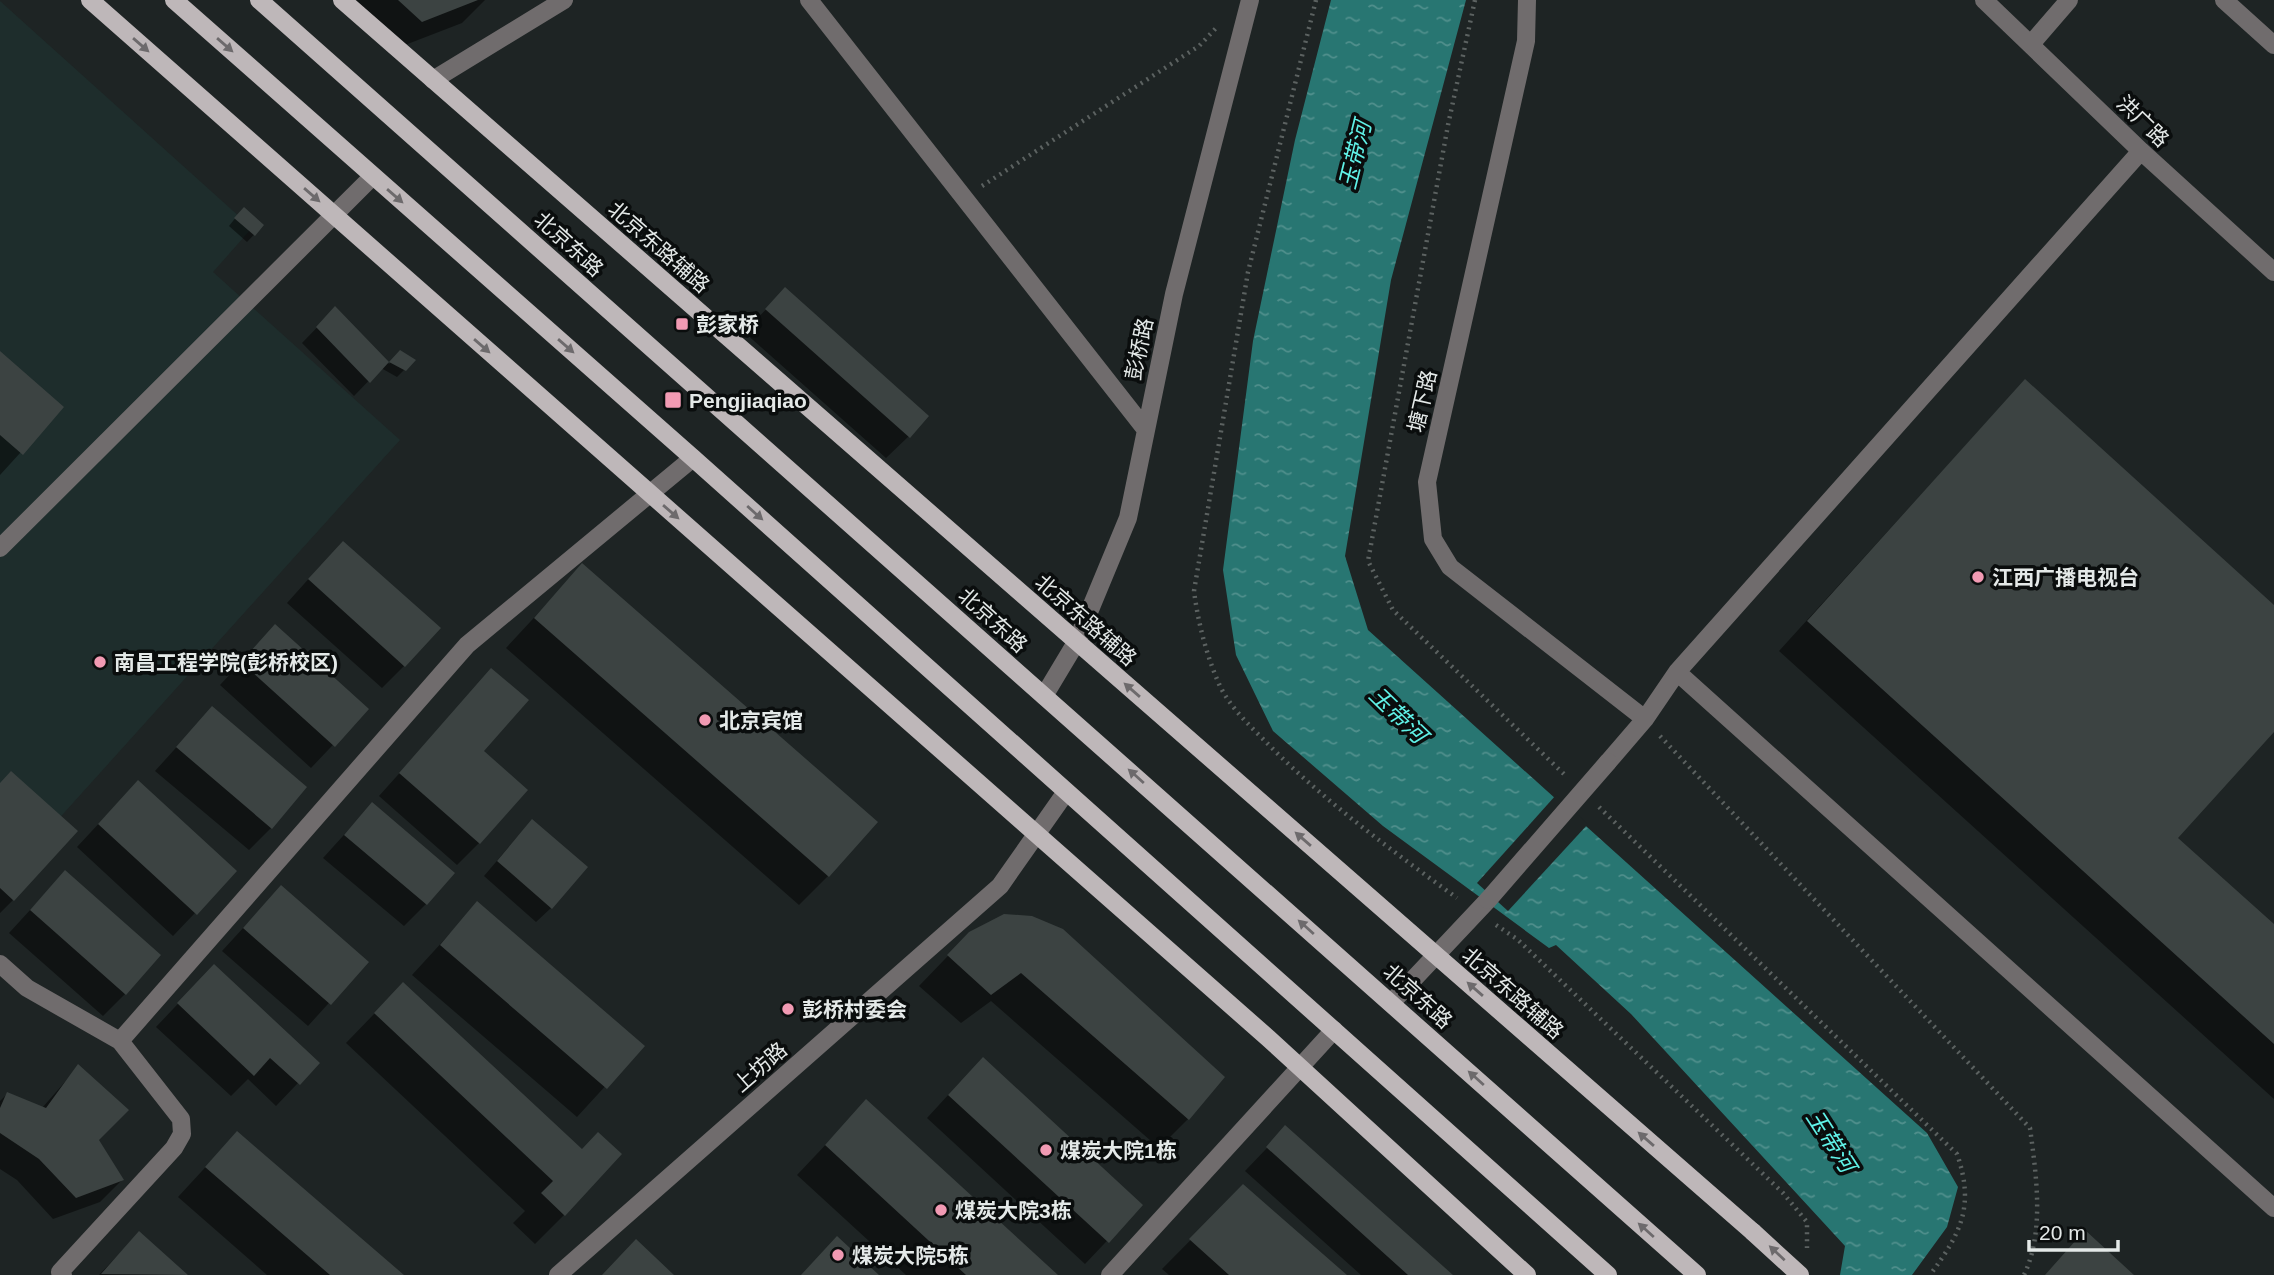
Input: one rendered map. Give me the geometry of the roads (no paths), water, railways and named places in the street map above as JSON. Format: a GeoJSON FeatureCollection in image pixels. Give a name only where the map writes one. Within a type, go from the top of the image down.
{"type":"FeatureCollection","features":[{"type":"Feature","properties":{"kind":"main road"},"geometry":{"type":"LineString","coordinates":[[90,0],[1300,1067],[1527,1275]]}},
{"type":"Feature","properties":{"kind":"main road"},"geometry":{"type":"LineString","coordinates":[[174,0],[693,458],[1608,1275]]}},
{"type":"Feature","properties":{"kind":"main road","name":"北京东路"},"geometry":{"type":"LineString","coordinates":[[259,0],[1697,1275]]}},
{"type":"Feature","properties":{"kind":"main road","name":"北京东路辅路"},"geometry":{"type":"LineString","coordinates":[[342,0],[1800,1275]]}},
{"type":"Feature","properties":{"kind":"street"},"geometry":{"type":"LineString","coordinates":[[433,80],[565,0]]}},
{"type":"Feature","properties":{"kind":"street"},"geometry":{"type":"LineString","coordinates":[[809,0],[1146,430]]}},
{"type":"Feature","properties":{"kind":"street","name":"彭桥路"},"geometry":{"type":"LineString","coordinates":[[1044,696],[1077,641],[1128,518],[1174,294],[1250,0]]}},
{"type":"Feature","properties":{"kind":"street","name":"塘下路"},"geometry":{"type":"LineString","coordinates":[[1527,0],[1526,41],[1427,482],[1433,539],[1450,567],[1645,719]]}},
{"type":"Feature","properties":{"kind":"street","name":"洪广路"},"geometry":{"type":"LineString","coordinates":[[1984,0],[2141,151],[2274,272]]}},
{"type":"Feature","properties":{"kind":"street"},"geometry":{"type":"LineString","coordinates":[[2031,44],[2070,0]]}},
{"type":"Feature","properties":{"kind":"street"},"geometry":{"type":"LineString","coordinates":[[2224,0],[2274,45]]}},
{"type":"Feature","properties":{"kind":"street"},"geometry":{"type":"LineString","coordinates":[[1391,1003],[1434,954],[1482,906],[1645,719],[1677,672],[2141,151]]}},
{"type":"Feature","properties":{"kind":"street"},"geometry":{"type":"LineString","coordinates":[[0,548],[373,176]]}},
{"type":"Feature","properties":{"kind":"street"},"geometry":{"type":"LineString","coordinates":[[120,1041],[467,645],[693,458]]}},
{"type":"Feature","properties":{"kind":"street"},"geometry":{"type":"LineString","coordinates":[[1677,672],[2274,1208]]}},
{"type":"Feature","properties":{"kind":"street","name":"上坊路"},"geometry":{"type":"LineString","coordinates":[[558,1275],[1000,886],[1066,792]]}},
{"type":"Feature","properties":{"kind":"street"},"geometry":{"type":"LineString","coordinates":[[0,964],[27,988],[120,1041],[181,1119],[182,1134],[174,1148],[60,1274]]}},
{"type":"Feature","properties":{"kind":"street"},"geometry":{"type":"LineString","coordinates":[[1110,1275],[1334,1030]]}},
{"type":"Feature","properties":{"kind":"water","name":"玉带河"},"geometry":{"type":"Polygon","coordinates":[[[1331,0],[1466,0],[1391,280],[1345,556],[1368,630],[1927,1133],[1958,1187],[1947,1227],[1912,1275],[1840,1275],[1845,1246],[1631,1014],[1556,945],[1549,948],[1383,826],[1273,731],[1236,655],[1223,570],[1253,341],[1295,140],[1331,0]]]}},
{"type":"Feature","properties":{"kind":"place","name":"彭家桥"},"geometry":{"type":"Point","coordinates":[682,324]}},
{"type":"Feature","properties":{"kind":"place","name":"Pengjiaqiao"},"geometry":{"type":"Point","coordinates":[673,400]}},
{"type":"Feature","properties":{"kind":"place","name":"江西广播电视台"},"geometry":{"type":"Point","coordinates":[1978,577]}},
{"type":"Feature","properties":{"kind":"place","name":"南昌工程学院(彭桥校区)"},"geometry":{"type":"Point","coordinates":[100,662]}},
{"type":"Feature","properties":{"kind":"place","name":"北京宾馆"},"geometry":{"type":"Point","coordinates":[705,720]}},
{"type":"Feature","properties":{"kind":"place","name":"彭桥村委会"},"geometry":{"type":"Point","coordinates":[788,1009]}},
{"type":"Feature","properties":{"kind":"place","name":"煤炭大院1栋"},"geometry":{"type":"Point","coordinates":[1046,1150]}},
{"type":"Feature","properties":{"kind":"place","name":"煤炭大院3栋"},"geometry":{"type":"Point","coordinates":[941,1210]}},
{"type":"Feature","properties":{"kind":"place","name":"煤炭大院5栋"},"geometry":{"type":"Point","coordinates":[838,1255]}}]}
